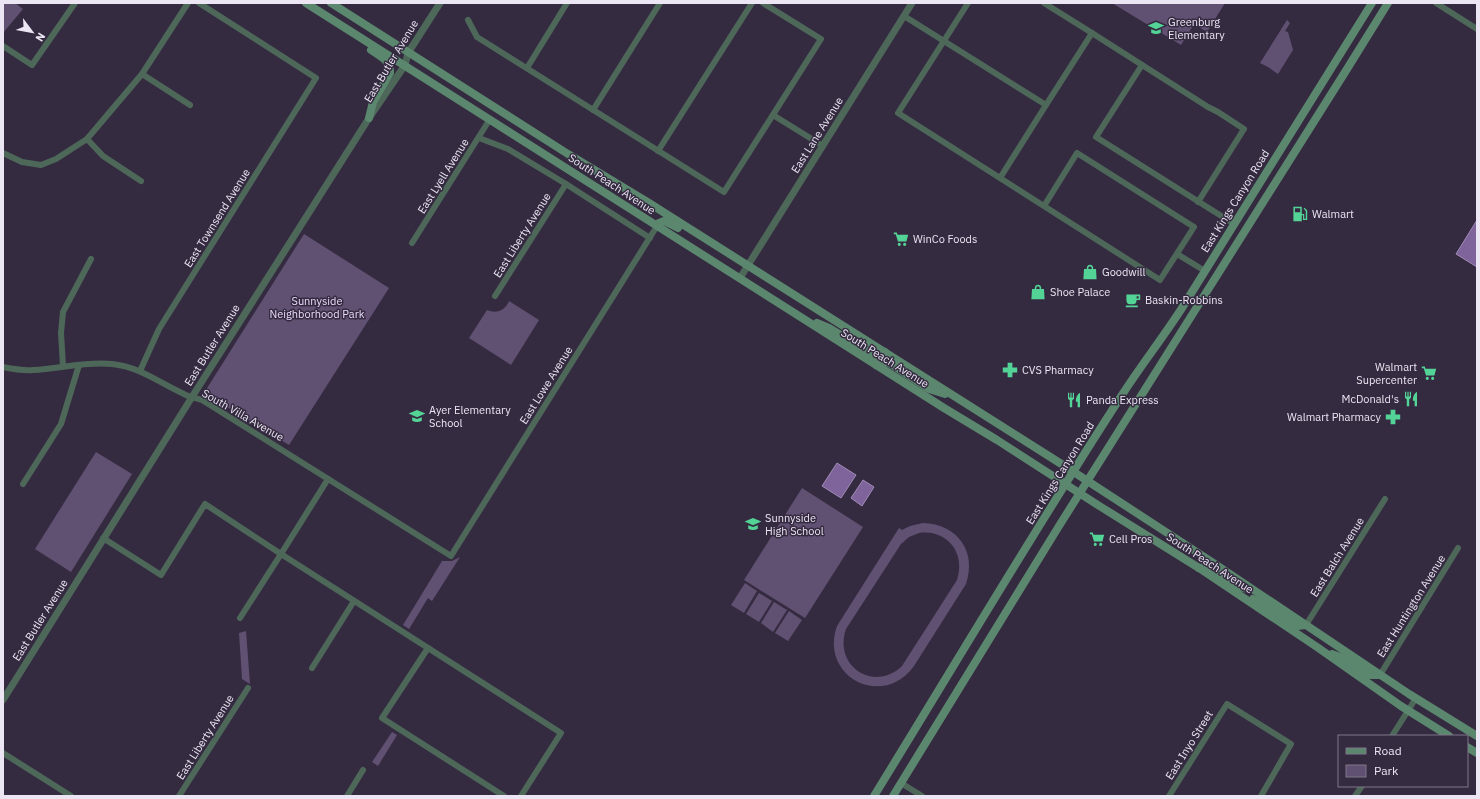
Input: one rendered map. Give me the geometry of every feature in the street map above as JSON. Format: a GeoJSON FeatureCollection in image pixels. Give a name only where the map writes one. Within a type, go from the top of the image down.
{"type":"FeatureCollection","features":[{"type":"Feature","properties":{"kind":"main road","name":"South Peach Avenue"},"geometry":{"type":"LineString","coordinates":[[306,3],[1199,568],[1317,647],[1407,710],[1448,735]]}},
{"type":"Feature","properties":{"kind":"main road","name":"South Peach Avenue"},"geometry":{"type":"LineString","coordinates":[[331,3],[568,154],[748,265],[1073,471],[1380,675],[1477,736]]}},
{"type":"Feature","properties":{"kind":"main road","name":"East Kings Canyon Road"},"geometry":{"type":"LineString","coordinates":[[874,796],[1073,471],[1205,271],[1372,3]]}},
{"type":"Feature","properties":{"kind":"main road"},"geometry":{"type":"LineString","coordinates":[[893,796],[1080,493],[1388,3]]}},
{"type":"Feature","properties":{"kind":"main road"},"geometry":{"type":"LineString","coordinates":[[353,33],[358,40],[384,59],[389,64],[390,69],[390,73],[373,102],[369,118]]}},
{"type":"Feature","properties":{"kind":"main road"},"geometry":{"type":"LineString","coordinates":[[657,226],[662,222],[668,222],[700,241],[705,239]]}},
{"type":"Feature","properties":{"kind":"main road"},"geometry":{"type":"LineString","coordinates":[[804,319],[829,328],[875,356],[880,356],[885,352]]}},
{"type":"Feature","properties":{"kind":"main road"},"geometry":{"type":"LineString","coordinates":[[876,365],[882,362],[888,363],[929,389],[957,398]]}},
{"type":"Feature","properties":{"kind":"main road"},"geometry":{"type":"LineString","coordinates":[[1199,568],[1207,567],[1238,587],[1252,589]]}},
{"type":"Feature","properties":{"kind":"main road"},"geometry":{"type":"LineString","coordinates":[[1235,592],[1262,604],[1297,626],[1306,625]]}},
{"type":"Feature","properties":{"kind":"main road"},"geometry":{"type":"LineString","coordinates":[[1317,647],[1343,658],[1369,675],[1380,675]]}},
{"type":"Feature","properties":{"kind":"main road"},"geometry":{"type":"LineString","coordinates":[[1468,748],[1477,753]]}},
{"type":"Feature","properties":{"kind":"street"},"geometry":{"type":"LineString","coordinates":[[3,46],[32,65],[75,3]]}},
{"type":"Feature","properties":{"kind":"street"},"geometry":{"type":"LineString","coordinates":[[3,153],[22,162],[41,165],[56,159],[87,139],[142,74],[188,3]]}},
{"type":"Feature","properties":{"kind":"street","name":"East Townsend Avenue"},"geometry":{"type":"LineString","coordinates":[[140,371],[159,329],[316,78],[199,3]]}},
{"type":"Feature","properties":{"kind":"street","name":"East Butler Avenue"},"geometry":{"type":"LineString","coordinates":[[3,700],[192,397],[404,65],[408,53],[440,3]]}},
{"type":"Feature","properties":{"kind":"street"},"geometry":{"type":"LineString","coordinates":[[526,68],[567,3]]}},
{"type":"Feature","properties":{"kind":"street"},"geometry":{"type":"LineString","coordinates":[[593,110],[660,3]]}},
{"type":"Feature","properties":{"kind":"street"},"geometry":{"type":"LineString","coordinates":[[658,151],[752,3]]}},
{"type":"Feature","properties":{"kind":"street"},"geometry":{"type":"LineString","coordinates":[[468,20],[477,37],[724,192],[820,39],[763,3]]}},
{"type":"Feature","properties":{"kind":"street","name":"East Lane Avenue"},"geometry":{"type":"LineString","coordinates":[[740,278],[912,3]]}},
{"type":"Feature","properties":{"kind":"street"},"geometry":{"type":"LineString","coordinates":[[968,3],[898,113],[1160,280],[1194,227],[1077,153],[1044,206]]}},
{"type":"Feature","properties":{"kind":"street"},"geometry":{"type":"LineString","coordinates":[[1044,3],[1244,129],[1198,202]]}},
{"type":"Feature","properties":{"kind":"street"},"geometry":{"type":"LineString","coordinates":[[1436,3],[1477,29]]}},
{"type":"Feature","properties":{"kind":"street"},"geometry":{"type":"LineString","coordinates":[[904,16],[1046,105]]}},
{"type":"Feature","properties":{"kind":"street"},"geometry":{"type":"LineString","coordinates":[[1000,178],[1092,33]]}},
{"type":"Feature","properties":{"kind":"street"},"geometry":{"type":"LineString","coordinates":[[1142,65],[1096,137],[1234,224]]}},
{"type":"Feature","properties":{"kind":"street"},"geometry":{"type":"LineString","coordinates":[[142,74],[190,105]]}},
{"type":"Feature","properties":{"kind":"street"},"geometry":{"type":"LineString","coordinates":[[773,115],[823,146]]}},
{"type":"Feature","properties":{"kind":"street","name":"East Lyell Avenue"},"geometry":{"type":"LineString","coordinates":[[412,243],[490,119]]}},
{"type":"Feature","properties":{"kind":"street"},"geometry":{"type":"LineString","coordinates":[[479,138],[508,149],[650,238]]}},
{"type":"Feature","properties":{"kind":"street"},"geometry":{"type":"LineString","coordinates":[[87,139],[103,156],[141,182]]}},
{"type":"Feature","properties":{"kind":"street","name":"East Liberty Avenue"},"geometry":{"type":"LineString","coordinates":[[495,296],[566,184]]}},
{"type":"Feature","properties":{"kind":"street","name":"East Lowe Avenue"},"geometry":{"type":"LineString","coordinates":[[451,556],[657,226]]}},
{"type":"Feature","properties":{"kind":"street"},"geometry":{"type":"LineString","coordinates":[[1177,254],[1205,271]]}},
{"type":"Feature","properties":{"kind":"street"},"geometry":{"type":"LineString","coordinates":[[63,366],[61,333],[63,312],[91,259]]}},
{"type":"Feature","properties":{"kind":"street","name":"South Villa Avenue"},"geometry":{"type":"LineString","coordinates":[[3,367],[25,370],[105,363],[128,367],[140,371],[182,394],[207,403],[451,556]]}},
{"type":"Feature","properties":{"kind":"street"},"geometry":{"type":"LineString","coordinates":[[23,484],[61,424],[79,365]]}},
{"type":"Feature","properties":{"kind":"street"},"geometry":{"type":"LineString","coordinates":[[240,618],[328,478]]}},
{"type":"Feature","properties":{"kind":"street","name":"East Balch Avenue"},"geometry":{"type":"LineString","coordinates":[[1306,625],[1385,499]]}},
{"type":"Feature","properties":{"kind":"street"},"geometry":{"type":"LineString","coordinates":[[103,538],[161,574],[205,504],[280,554],[561,733],[521,796]]}},
{"type":"Feature","properties":{"kind":"street","name":"East Huntington Avenue"},"geometry":{"type":"LineString","coordinates":[[1380,675],[1458,548]]}},
{"type":"Feature","properties":{"kind":"street"},"geometry":{"type":"LineString","coordinates":[[312,668],[354,601]]}},
{"type":"Feature","properties":{"kind":"street"},"geometry":{"type":"LineString","coordinates":[[428,648],[382,718],[504,796]]}},
{"type":"Feature","properties":{"kind":"street","name":"East Liberty Avenue"},"geometry":{"type":"LineString","coordinates":[[179,796],[248,688]]}},
{"type":"Feature","properties":{"kind":"street"},"geometry":{"type":"LineString","coordinates":[[1393,735],[1416,698]]}},
{"type":"Feature","properties":{"kind":"street","name":"East Inyo Street"},"geometry":{"type":"LineString","coordinates":[[1169,796],[1226,704],[1291,744],[1261,796]]}},
{"type":"Feature","properties":{"kind":"street"},"geometry":{"type":"LineString","coordinates":[[3,753],[71,796]]}},
{"type":"Feature","properties":{"kind":"street"},"geometry":{"type":"LineString","coordinates":[[347,796],[363,770]]}},
{"type":"Feature","properties":{"kind":"street"},"geometry":{"type":"LineString","coordinates":[[901,783],[922,796]]}},
{"type":"Feature","properties":{"kind":"street"},"geometry":{"type":"LineString","coordinates":[[1356,796],[1361,787]]}},
{"type":"Feature","properties":{"kind":"green space"},"geometry":{"type":"Polygon","coordinates":[[[3,3],[15,3],[23,9],[3,33],[3,3]]]}},
{"type":"Feature","properties":{"kind":"green space","name":"Greenburg Elementary"},"geometry":{"type":"Polygon","coordinates":[[[1112,3],[1225,3],[1207,32],[1194,24],[1181,45],[1112,3]]]}},
{"type":"Feature","properties":{"kind":"green space"},"geometry":{"type":"Polygon","coordinates":[[[1287,20],[1290,23],[1285,31],[1288,32],[1293,50],[1278,74],[1260,63],[1287,20]]]}},
{"type":"Feature","properties":{"kind":"green space","name":"Sunnyside Neighborhood Park"},"geometry":{"type":"Polygon","coordinates":[[[304,234],[389,288],[289,445],[204,393],[304,234]]]}},
{"type":"Feature","properties":{"kind":"green space"},"geometry":{"type":"Polygon","coordinates":[[[509,301],[539,320],[511,365],[469,338],[487,310],[494,312],[500,311],[509,301]]]}},
{"type":"Feature","properties":{"kind":"green space"},"geometry":{"type":"Polygon","coordinates":[[[96,452],[132,474],[71,572],[35,549],[96,452]]]}},
{"type":"Feature","properties":{"kind":"green space"},"geometry":{"type":"Polygon","coordinates":[[[802,488],[863,527],[805,618],[744,580],[802,488]]]}},
{"type":"Feature","properties":{"kind":"green space"},"geometry":{"type":"Polygon","coordinates":[[[923,523],[935,525],[946,528],[955,534],[962,542],[966,551],[969,561],[969,572],[966,584],[914,666],[901,679],[886,685],[871,686],[857,681],[845,672],[837,660],[834,644],[837,626],[899,528],[902,530],[910,526],[923,523]],[[919,533],[909,537],[901,544],[846,629],[844,642],[845,654],[851,664],[859,672],[869,676],[880,677],[891,674],[902,666],[957,580],[959,561],[952,545],[946,539],[929,533],[919,533]]]}},
{"type":"Feature","properties":{"kind":"green space"},"geometry":{"type":"Polygon","coordinates":[[[460,557],[432,601],[428,598],[409,629],[403,625],[442,561],[452,561],[460,557]]]}},
{"type":"Feature","properties":{"kind":"green space"},"geometry":{"type":"Polygon","coordinates":[[[745,583],[757,591],[744,613],[731,605],[745,583]]]}},
{"type":"Feature","properties":{"kind":"green space"},"geometry":{"type":"Polygon","coordinates":[[[759,593],[772,601],[759,622],[746,614],[759,593]]]}},
{"type":"Feature","properties":{"kind":"green space"},"geometry":{"type":"Polygon","coordinates":[[[774,602],[787,610],[773,632],[761,623],[774,602]]]}},
{"type":"Feature","properties":{"kind":"green space"},"geometry":{"type":"Polygon","coordinates":[[[789,611],[802,620],[788,641],[775,633],[789,611]]]}},
{"type":"Feature","properties":{"kind":"green space"},"geometry":{"type":"Polygon","coordinates":[[[246,631],[250,684],[242,679],[239,633],[246,631]]]}},
{"type":"Feature","properties":{"kind":"green space"},"geometry":{"type":"Polygon","coordinates":[[[392,732],[397,735],[378,766],[372,762],[392,732]]]}},
{"type":"Feature","properties":{"kind":"shaded area"},"geometry":{"type":"Polygon","coordinates":[[[1477,220],[1477,267],[1456,254],[1477,220]]]}},
{"type":"Feature","properties":{"kind":"shaded area"},"geometry":{"type":"Polygon","coordinates":[[[837,463],[856,475],[841,498],[822,486],[837,463]]]}},
{"type":"Feature","properties":{"kind":"shaded area"},"geometry":{"type":"Polygon","coordinates":[[[863,480],[874,487],[862,506],[851,498],[863,480]]]}},
{"type":"Feature","properties":{"kind":"place","name":"Greenburg Elementary"},"geometry":{"type":"Point","coordinates":[1156,28]}},
{"type":"Feature","properties":{"kind":"place","name":"Walmart"},"geometry":{"type":"Point","coordinates":[1300,214]}},
{"type":"Feature","properties":{"kind":"place","name":"WinCo Foods"},"geometry":{"type":"Point","coordinates":[901,239]}},
{"type":"Feature","properties":{"kind":"place","name":"Goodwill"},"geometry":{"type":"Point","coordinates":[1090,272]}},
{"type":"Feature","properties":{"kind":"place","name":"Shoe Palace"},"geometry":{"type":"Point","coordinates":[1038,292]}},
{"type":"Feature","properties":{"kind":"place","name":"Baskin-Robbins"},"geometry":{"type":"Point","coordinates":[1133,300]}},
{"type":"Feature","properties":{"kind":"place","name":"CVS Pharmacy"},"geometry":{"type":"Point","coordinates":[1010,370]}},
{"type":"Feature","properties":{"kind":"place","name":"Walmart Supercenter"},"geometry":{"type":"Point","coordinates":[1429,373]}},
{"type":"Feature","properties":{"kind":"place","name":"McDonald's"},"geometry":{"type":"Point","coordinates":[1411,399]}},
{"type":"Feature","properties":{"kind":"place","name":"Panda Express"},"geometry":{"type":"Point","coordinates":[1074,400]}},
{"type":"Feature","properties":{"kind":"place","name":"Ayer Elementary School"},"geometry":{"type":"Point","coordinates":[417,416]}},
{"type":"Feature","properties":{"kind":"place","name":"Walmart Pharmacy"},"geometry":{"type":"Point","coordinates":[1393,417]}},
{"type":"Feature","properties":{"kind":"place","name":"Sunnyside High School"},"geometry":{"type":"Point","coordinates":[753,524]}},
{"type":"Feature","properties":{"kind":"place","name":"Cell Pros"},"geometry":{"type":"Point","coordinates":[1097,539]}}]}
